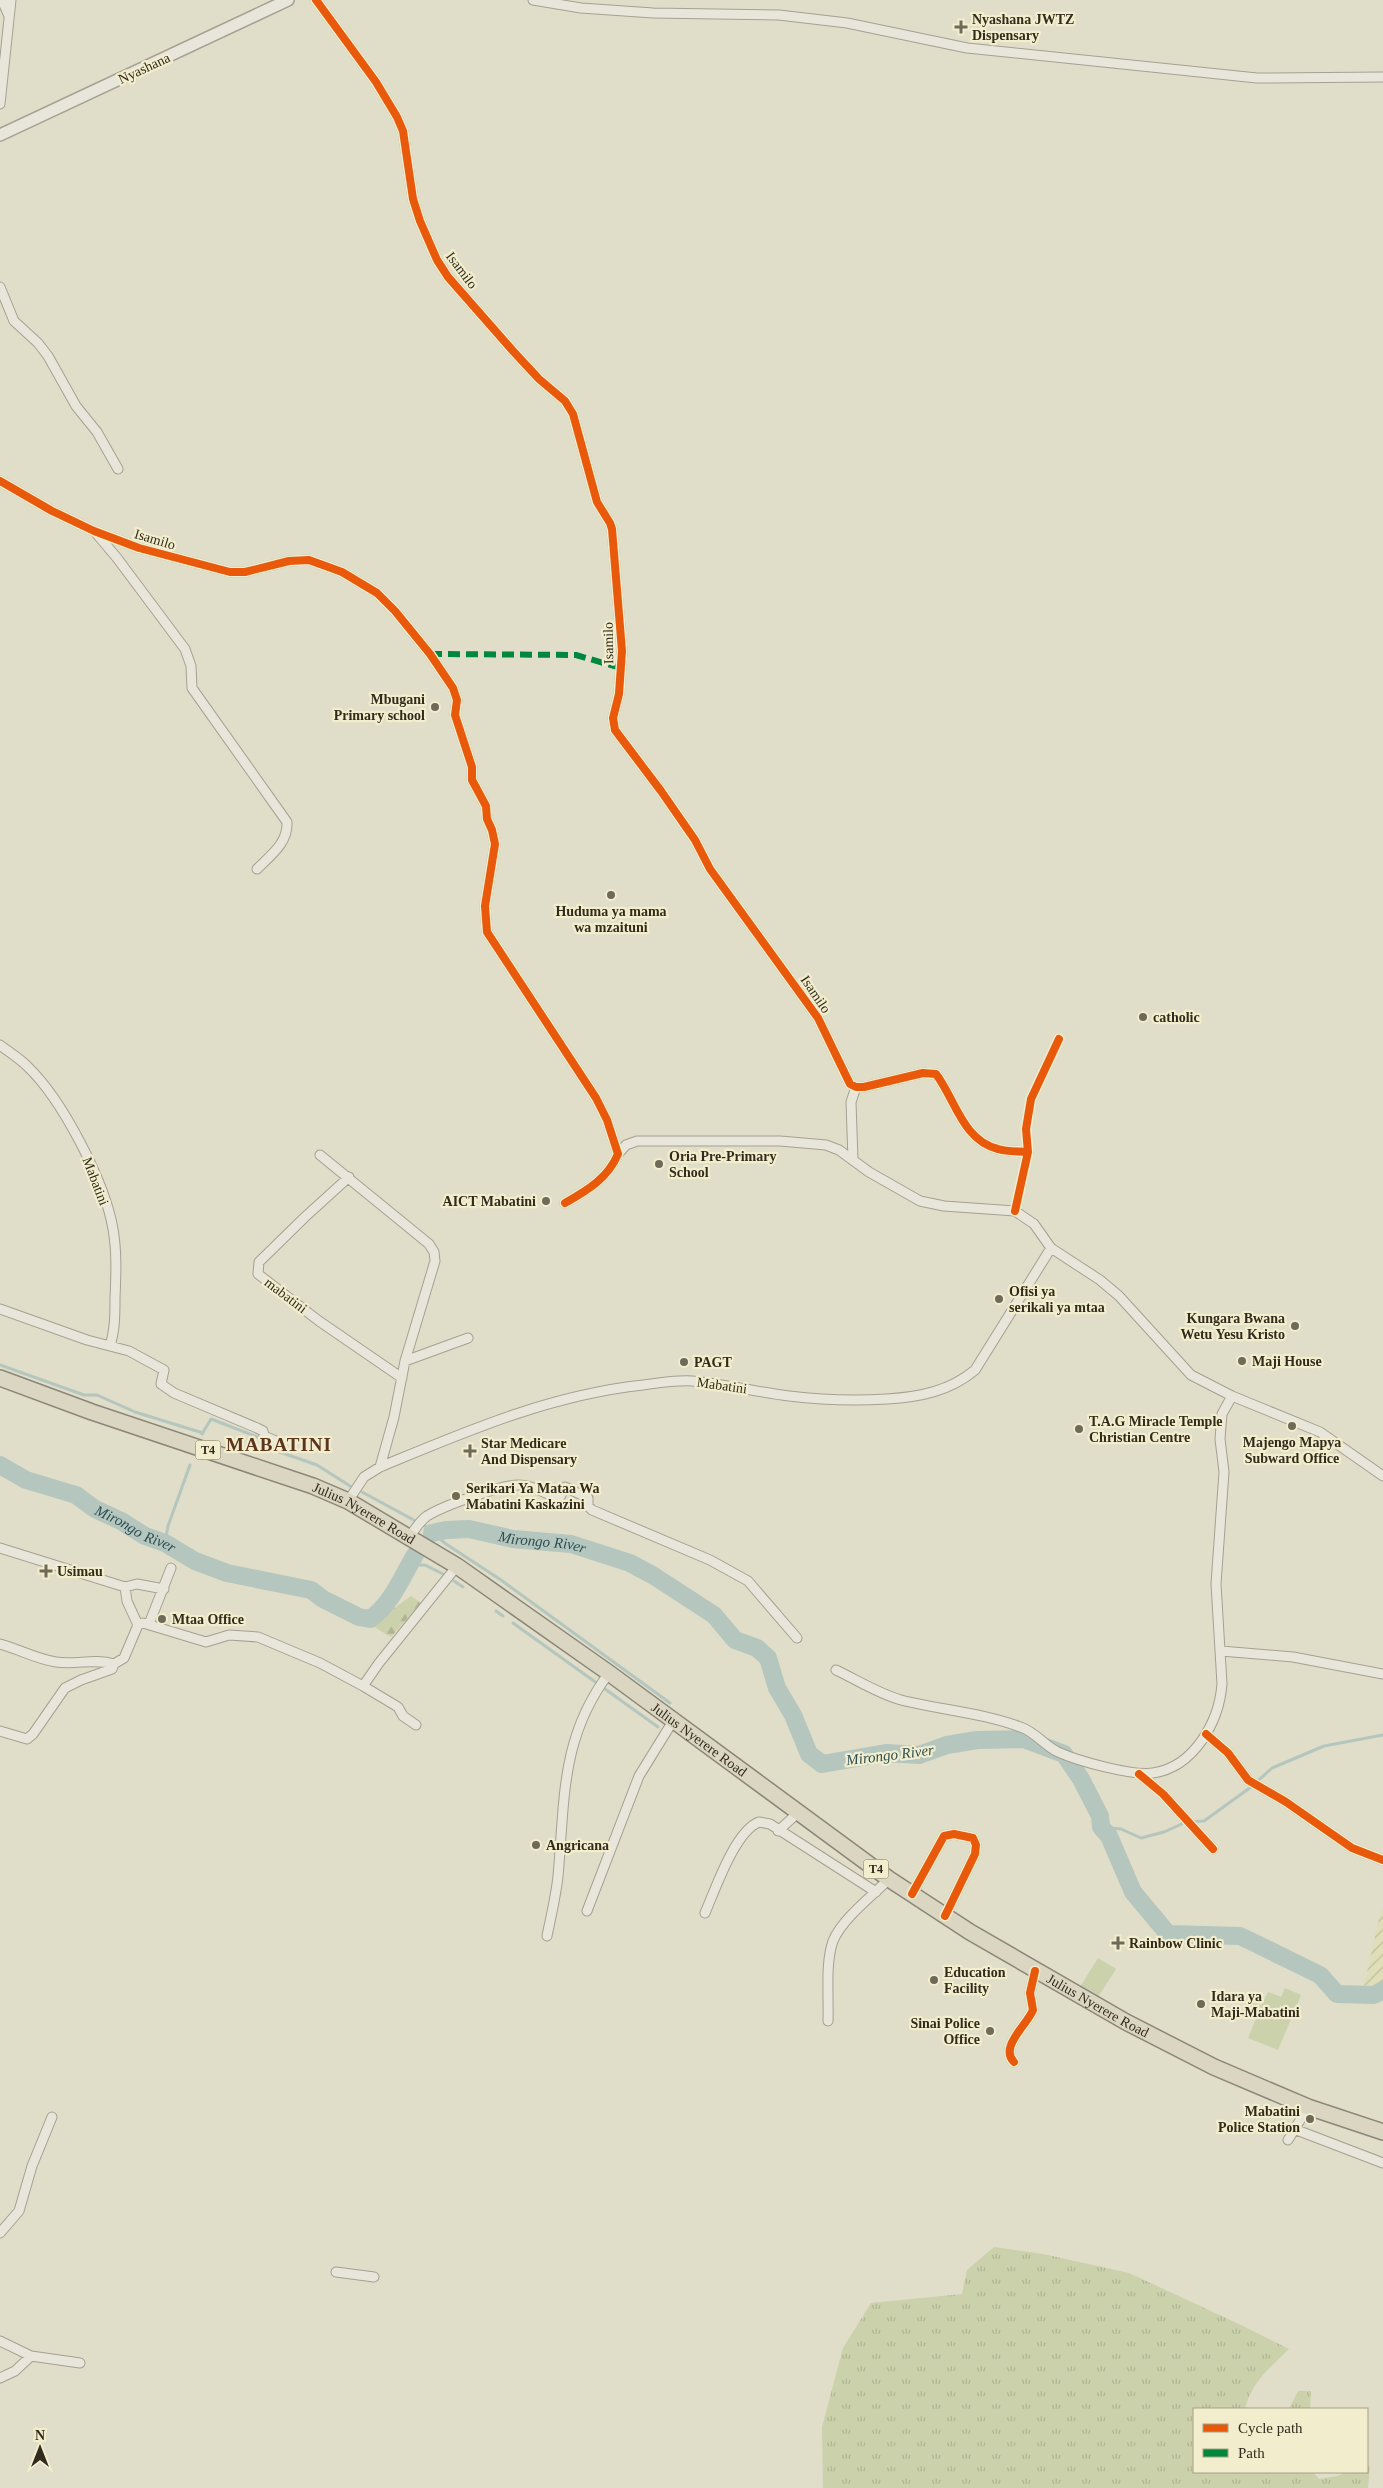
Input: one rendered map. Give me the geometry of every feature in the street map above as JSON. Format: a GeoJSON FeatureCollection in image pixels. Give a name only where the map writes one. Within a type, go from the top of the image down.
{"type":"FeatureCollection","features":[{"type":"Feature","properties":{"kind":"highway","name":"Julius Nyerere Road"},"geometry":{"type":"LineString","coordinates":[[0,1378],[92,1412],[305,1483],[416,1527],[457,1566],[602,1682],[673,1720],[800,1811],[889,1879],[945,1916],[1035,1971],[1126,2022],[1196,2058],[1308,2107],[1383,2132]]}},
{"type":"Feature","properties":{"kind":"street"},"geometry":{"type":"LineString","coordinates":[[2,0],[10,17]]}},
{"type":"Feature","properties":{"kind":"street"},"geometry":{"type":"LineString","coordinates":[[0,104],[11,0]]}},
{"type":"Feature","properties":{"kind":"street","name":"Nyashana"},"geometry":{"type":"LineString","coordinates":[[0,135],[288,0]]}},
{"type":"Feature","properties":{"kind":"street","name":"Isamilo"},"geometry":{"type":"LineString","coordinates":[[316,0],[376,82],[403,131],[412,199],[437,260],[448,277],[513,351],[539,379],[564,401],[573,414],[596,502],[612,529],[622,651],[619,694],[613,718],[615,730],[661,791],[695,840],[710,869],[818,1018],[847,1078],[856,1087]]}},
{"type":"Feature","properties":{"kind":"street"},"geometry":{"type":"LineString","coordinates":[[533,0],[581,8],[653,13],[779,15],[847,24],[967,48],[1257,78],[1383,77]]}},
{"type":"Feature","properties":{"kind":"street"},"geometry":{"type":"LineString","coordinates":[[0,287],[14,321],[38,343],[48,356],[76,406],[97,432],[118,469]]}},
{"type":"Feature","properties":{"kind":"street","name":"Isamilo"},"geometry":{"type":"LineString","coordinates":[[0,481],[52,511],[94,531],[139,548],[230,572],[245,572],[289,561],[310,560],[325,564],[363,583],[395,611],[448,677],[457,700],[455,715],[472,767],[472,780],[486,806],[486,819],[492,830],[495,844],[485,906],[487,932],[596,1098],[615,1139],[618,1154]]}},
{"type":"Feature","properties":{"kind":"street"},"geometry":{"type":"LineString","coordinates":[[94,531],[118,558],[185,649],[192,666],[190,683],[192,688],[287,822],[284,840],[257,869]]}},
{"type":"Feature","properties":{"kind":"street","name":"Mabatini"},"geometry":{"type":"LineString","coordinates":[[0,1045],[28,1066],[51,1097],[78,1137],[99,1184],[113,1228],[117,1266],[114,1335],[110,1346]]}},
{"type":"Feature","properties":{"kind":"street"},"geometry":{"type":"LineString","coordinates":[[853,1160],[851,1102],[856,1087],[864,1087],[923,1072],[936,1074],[975,1137],[982,1143],[999,1150],[1028,1152]]}},
{"type":"Feature","properties":{"kind":"street"},"geometry":{"type":"LineString","coordinates":[[565,1203],[604,1177],[626,1145],[637,1141],[780,1141],[826,1145],[839,1150],[920,1201],[933,1205],[1015,1211],[1034,1224],[1051,1248],[1100,1280],[1119,1296],[1191,1375],[1232,1396],[1320,1432],[1383,1476]]}},
{"type":"Feature","properties":{"kind":"street"},"geometry":{"type":"LineString","coordinates":[[320,1155],[429,1244],[434,1252],[432,1272],[405,1361],[380,1467]]}},
{"type":"Feature","properties":{"kind":"street","name":"mabatini"},"geometry":{"type":"LineString","coordinates":[[349,1178],[293,1228],[259,1262],[257,1269],[264,1278],[319,1320],[402,1378]]}},
{"type":"Feature","properties":{"kind":"street","name":"Mabatini"},"geometry":{"type":"LineString","coordinates":[[348,1501],[364,1477],[380,1467],[520,1411],[563,1399],[641,1385],[689,1381],[787,1396],[844,1401],[917,1397],[938,1391],[962,1382],[975,1370],[1051,1248]]}},
{"type":"Feature","properties":{"kind":"street"},"geometry":{"type":"LineString","coordinates":[[0,1309],[135,1354],[164,1370],[161,1384],[174,1393],[257,1428],[263,1431],[264,1436],[276,1441]]}},
{"type":"Feature","properties":{"kind":"street"},"geometry":{"type":"LineString","coordinates":[[405,1361],[468,1338]]}},
{"type":"Feature","properties":{"kind":"street"},"geometry":{"type":"LineString","coordinates":[[836,1670],[899,1700],[1024,1729],[1057,1752],[1139,1774],[1166,1770],[1180,1762],[1192,1753],[1206,1734],[1217,1714],[1221,1700],[1221,1650],[1216,1584],[1224,1472],[1220,1439],[1222,1414],[1232,1396]]}},
{"type":"Feature","properties":{"kind":"street"},"geometry":{"type":"LineString","coordinates":[[416,1527],[442,1508],[507,1487],[519,1485],[530,1487],[559,1499],[565,1487],[588,1498],[588,1506],[592,1510],[710,1560],[748,1581],[797,1638]]}},
{"type":"Feature","properties":{"kind":"street"},"geometry":{"type":"LineString","coordinates":[[0,1548],[125,1587],[137,1584],[164,1589]]}},
{"type":"Feature","properties":{"kind":"street"},"geometry":{"type":"LineString","coordinates":[[363,1686],[378,1663],[457,1566]]}},
{"type":"Feature","properties":{"kind":"street"},"geometry":{"type":"LineString","coordinates":[[149,1624],[171,1568]]}},
{"type":"Feature","properties":{"kind":"street"},"geometry":{"type":"LineString","coordinates":[[0,1731],[27,1739],[33,1734],[65,1688],[112,1669],[114,1664],[120,1661],[127,1652],[138,1625],[127,1601],[125,1587]]}},
{"type":"Feature","properties":{"kind":"street"},"geometry":{"type":"LineString","coordinates":[[138,1625],[143,1623],[149,1624],[206,1642],[229,1635],[258,1636],[320,1663],[363,1686],[398,1707],[403,1716],[416,1725]]}},
{"type":"Feature","properties":{"kind":"street"},"geometry":{"type":"LineString","coordinates":[[0,1644],[36,1658],[54,1662],[80,1664],[100,1660],[114,1664]]}},
{"type":"Feature","properties":{"kind":"street"},"geometry":{"type":"LineString","coordinates":[[1221,1650],[1293,1657],[1383,1674]]}},
{"type":"Feature","properties":{"kind":"street"},"geometry":{"type":"LineString","coordinates":[[547,1936],[558,1876],[562,1808],[573,1740],[588,1702],[602,1682]]}},
{"type":"Feature","properties":{"kind":"street"},"geometry":{"type":"LineString","coordinates":[[587,1911],[639,1776],[673,1720]]}},
{"type":"Feature","properties":{"kind":"street"},"geometry":{"type":"LineString","coordinates":[[1206,1734],[1228,1753],[1248,1780],[1286,1802],[1352,1848],[1383,1860]]}},
{"type":"Feature","properties":{"kind":"street"},"geometry":{"type":"LineString","coordinates":[[1139,1774],[1163,1794],[1213,1849]]}},
{"type":"Feature","properties":{"kind":"street"},"geometry":{"type":"LineString","coordinates":[[778,1831],[800,1811]]}},
{"type":"Feature","properties":{"kind":"street"},"geometry":{"type":"LineString","coordinates":[[704,1913],[746,1830],[759,1822],[770,1824],[778,1831],[876,1892]]}},
{"type":"Feature","properties":{"kind":"street"},"geometry":{"type":"LineString","coordinates":[[912,1894],[941,1839],[954,1834],[973,1838],[976,1845],[975,1854],[945,1916]]}},
{"type":"Feature","properties":{"kind":"street"},"geometry":{"type":"LineString","coordinates":[[828,2022],[831,1952],[834,1940],[842,1925],[889,1879]]}},
{"type":"Feature","properties":{"kind":"street"},"geometry":{"type":"LineString","coordinates":[[1014,2062],[1010,2059],[1009,2048],[1033,2010],[1030,1993],[1035,1971]]}},
{"type":"Feature","properties":{"kind":"street"},"geometry":{"type":"LineString","coordinates":[[1288,2140],[1308,2107]]}},
{"type":"Feature","properties":{"kind":"street"},"geometry":{"type":"LineString","coordinates":[[0,2232],[19,2211],[32,2166],[52,2117]]}},
{"type":"Feature","properties":{"kind":"street"},"geometry":{"type":"LineString","coordinates":[[1294,2129],[1383,2164]]}},
{"type":"Feature","properties":{"kind":"street"},"geometry":{"type":"LineString","coordinates":[[336,2272],[374,2278]]}},
{"type":"Feature","properties":{"kind":"street"},"geometry":{"type":"LineString","coordinates":[[0,2341],[31,2356],[80,2363]]}},
{"type":"Feature","properties":{"kind":"street"},"geometry":{"type":"LineString","coordinates":[[0,2378],[15,2371],[31,2356]]}},
{"type":"Feature","properties":{"kind":"green space"},"geometry":{"type":"Polygon","coordinates":[[[411,1596],[421,1603],[391,1637],[371,1625],[411,1596]]]}},
{"type":"Feature","properties":{"kind":"green space"},"geometry":{"type":"Polygon","coordinates":[[[1381,1910],[1383,1910],[1383,1993],[1363,1990],[1381,1910]]]}},
{"type":"Feature","properties":{"kind":"green space"},"geometry":{"type":"Polygon","coordinates":[[[1098,1958],[1116,1969],[1098,1997],[1080,1987],[1098,1958]]]}},
{"type":"Feature","properties":{"kind":"green space"},"geometry":{"type":"Polygon","coordinates":[[[1285,1988],[1301,1995],[1278,2050],[1248,2038],[1258,2014],[1249,2010],[1252,2002],[1261,2006],[1268,1992],[1281,1997],[1285,1988]]]}},
{"type":"Feature","properties":{"kind":"green space"},"geometry":{"type":"Polygon","coordinates":[[[994,2247],[1043,2254],[1129,2273],[1289,2349],[1268,2369],[1257,2383],[1245,2408],[1193,2408],[1193,2473],[1314,2473],[1319,2479],[1338,2476],[1344,2473],[1368,2473],[1368,2466],[1370,2466],[1368,2488],[823,2488],[822,2427],[843,2348],[871,2303],[962,2294],[967,2270],[994,2247]]]}},
{"type":"Feature","properties":{"kind":"green space"},"geometry":{"type":"Polygon","coordinates":[[[1298,2391],[1311,2391],[1310,2408],[1290,2408],[1298,2391]]]}},
{"type":"Feature","properties":{"kind":"waterway"},"geometry":{"type":"LineString","coordinates":[[0,1365],[84,1395],[97,1395],[135,1412],[203,1433]]}},
{"type":"Feature","properties":{"kind":"waterway"},"geometry":{"type":"LineString","coordinates":[[202,1434],[211,1419],[263,1439]]}},
{"type":"Feature","properties":{"kind":"waterway"},"geometry":{"type":"LineString","coordinates":[[268,1442],[274,1450],[317,1465],[350,1486]]}},
{"type":"Feature","properties":{"kind":"waterway","name":"Mirongo River"},"geometry":{"type":"LineString","coordinates":[[0,1465],[26,1480],[76,1495],[95,1509],[121,1521],[145,1536],[165,1543],[195,1561],[227,1573],[311,1590],[323,1599],[359,1617],[370,1619],[384,1606],[396,1590],[415,1555]]}},
{"type":"Feature","properties":{"kind":"waterway"},"geometry":{"type":"LineString","coordinates":[[165,1543],[168,1526],[190,1465]]}},
{"type":"Feature","properties":{"kind":"waterway","name":"Mirongo River"},"geometry":{"type":"LineString","coordinates":[[0,1472],[3,1467]]}},
{"type":"Feature","properties":{"kind":"waterway"},"geometry":{"type":"LineString","coordinates":[[362,1492],[434,1531]]}},
{"type":"Feature","properties":{"kind":"waterway","name":"Mirongo River"},"geometry":{"type":"LineString","coordinates":[[432,1533],[469,1529],[513,1539],[571,1544],[630,1563],[654,1576],[714,1615],[735,1640],[757,1648],[768,1658],[777,1688],[793,1715],[809,1754],[822,1764],[886,1753],[919,1755],[947,1745],[977,1740],[1024,1739],[1064,1754],[1081,1779],[1100,1816],[1101,1827],[1109,1836],[1133,1892],[1168,1934],[1240,1936],[1320,1975],[1337,1994],[1374,1995],[1383,1990]]}},
{"type":"Feature","properties":{"kind":"waterway"},"geometry":{"type":"LineString","coordinates":[[439,1531],[441,1540],[446,1544],[501,1580],[670,1703]]}},
{"type":"Feature","properties":{"kind":"waterway"},"geometry":{"type":"LineString","coordinates":[[409,1565],[425,1565],[445,1575]]}},
{"type":"Feature","properties":{"kind":"waterway"},"geometry":{"type":"LineString","coordinates":[[454,1581],[463,1587]]}},
{"type":"Feature","properties":{"kind":"waterway"},"geometry":{"type":"LineString","coordinates":[[496,1611],[503,1616]]}},
{"type":"Feature","properties":{"kind":"waterway"},"geometry":{"type":"LineString","coordinates":[[513,1623],[658,1727]]}},
{"type":"Feature","properties":{"kind":"waterway"},"geometry":{"type":"LineString","coordinates":[[1101,1827],[1121,1829],[1141,1838],[1164,1832],[1186,1822],[1204,1821],[1251,1787],[1272,1768],[1324,1746],[1383,1735]]}},
{"type":"Feature","properties":{"kind":"marked path"},"geometry":{"type":"LineString","coordinates":[[430,654],[576,655],[621,668]]}},
{"type":"Feature","properties":{"kind":"cycle path"},"geometry":{"type":"LineString","coordinates":[[316,0],[376,82],[397,117],[403,131],[413,199],[420,221],[437,260],[448,277],[513,351],[539,379],[565,401],[573,414],[597,502],[612,529],[622,651],[619,694],[613,718],[615,730],[661,791],[695,840],[710,869],[818,1018],[850,1084],[856,1087],[864,1087],[923,1073],[936,1074],[961,1118],[976,1137],[986,1145],[998,1149],[1028,1152]]}},
{"type":"Feature","properties":{"kind":"cycle path"},"geometry":{"type":"LineString","coordinates":[[0,481],[52,511],[94,531],[139,548],[230,572],[245,572],[289,561],[309,560],[342,572],[377,593],[395,611],[430,654],[453,688],[457,700],[455,715],[472,767],[472,780],[486,806],[487,819],[495,844],[485,906],[487,932],[596,1098],[607,1120],[618,1154],[603,1177],[565,1203]]}},
{"type":"Feature","properties":{"kind":"cycle path"},"geometry":{"type":"LineString","coordinates":[[1015,1211],[1028,1152],[1026,1129],[1031,1099],[1059,1039]]}},
{"type":"Feature","properties":{"kind":"cycle path"},"geometry":{"type":"LineString","coordinates":[[1206,1734],[1228,1753],[1248,1780],[1286,1802],[1352,1848],[1383,1860]]}},
{"type":"Feature","properties":{"kind":"cycle path"},"geometry":{"type":"LineString","coordinates":[[1139,1774],[1163,1794],[1213,1849]]}},
{"type":"Feature","properties":{"kind":"cycle path"},"geometry":{"type":"LineString","coordinates":[[912,1894],[944,1836],[954,1834],[973,1838],[976,1845],[975,1854],[945,1916]]}},
{"type":"Feature","properties":{"kind":"cycle path"},"geometry":{"type":"LineString","coordinates":[[1014,2062],[1010,2056],[1012,2043],[1033,2010],[1030,1993],[1035,1971]]}},
{"type":"Feature","properties":{"kind":"place","name":"Nyashana JWTZ Dispensary"},"geometry":{"type":"Point","coordinates":[961,27]}},
{"type":"Feature","properties":{"kind":"place","name":"Mbugani Primary school"},"geometry":{"type":"Point","coordinates":[435,707]}},
{"type":"Feature","properties":{"kind":"place","name":"Huduma ya mama wa mzaituni"},"geometry":{"type":"Point","coordinates":[611,895]}},
{"type":"Feature","properties":{"kind":"place","name":"catholic"},"geometry":{"type":"Point","coordinates":[1143,1017]}},
{"type":"Feature","properties":{"kind":"place","name":"Oria Pre-Primary School"},"geometry":{"type":"Point","coordinates":[659,1164]}},
{"type":"Feature","properties":{"kind":"place","name":"AICT Mabatini"},"geometry":{"type":"Point","coordinates":[546,1201]}},
{"type":"Feature","properties":{"kind":"place","name":"Ofisi ya serikali ya mtaa"},"geometry":{"type":"Point","coordinates":[999,1299]}},
{"type":"Feature","properties":{"kind":"place","name":"Kungara Bwana Wetu Yesu Kristo"},"geometry":{"type":"Point","coordinates":[1295,1326]}},
{"type":"Feature","properties":{"kind":"place","name":"Maji House"},"geometry":{"type":"Point","coordinates":[1242,1361]}},
{"type":"Feature","properties":{"kind":"place","name":"PAGT"},"geometry":{"type":"Point","coordinates":[684,1362]}},
{"type":"Feature","properties":{"kind":"place","name":"Majengo Mapya Subward Office"},"geometry":{"type":"Point","coordinates":[1292,1426]}},
{"type":"Feature","properties":{"kind":"place","name":"T.A.G Miracle Temple Christian Centre"},"geometry":{"type":"Point","coordinates":[1079,1429]}},
{"type":"Feature","properties":{"kind":"place","name":"Star Medicare And Dispensary"},"geometry":{"type":"Point","coordinates":[470,1451]}},
{"type":"Feature","properties":{"kind":"place","name":"Serikari Ya Mataa Wa Mabatini Kaskazini"},"geometry":{"type":"Point","coordinates":[456,1496]}},
{"type":"Feature","properties":{"kind":"place","name":"Usimau"},"geometry":{"type":"Point","coordinates":[46,1571]}},
{"type":"Feature","properties":{"kind":"place","name":"Mtaa Office"},"geometry":{"type":"Point","coordinates":[162,1619]}},
{"type":"Feature","properties":{"kind":"place","name":"Angricana"},"geometry":{"type":"Point","coordinates":[536,1845]}},
{"type":"Feature","properties":{"kind":"place","name":"Rainbow Clinic"},"geometry":{"type":"Point","coordinates":[1118,1943]}},
{"type":"Feature","properties":{"kind":"place","name":"Education Facility"},"geometry":{"type":"Point","coordinates":[934,1980]}},
{"type":"Feature","properties":{"kind":"place","name":"Idara ya Maji-Mabatini"},"geometry":{"type":"Point","coordinates":[1201,2004]}},
{"type":"Feature","properties":{"kind":"place","name":"Sinai Police Office"},"geometry":{"type":"Point","coordinates":[990,2031]}},
{"type":"Feature","properties":{"kind":"place","name":"Mabatini Police Station"},"geometry":{"type":"Point","coordinates":[1310,2119]}},
{"type":"Feature","properties":{"kind":"district","name":"MABATINI"},"geometry":{"type":"Point","coordinates":[279,1444]}}]}
